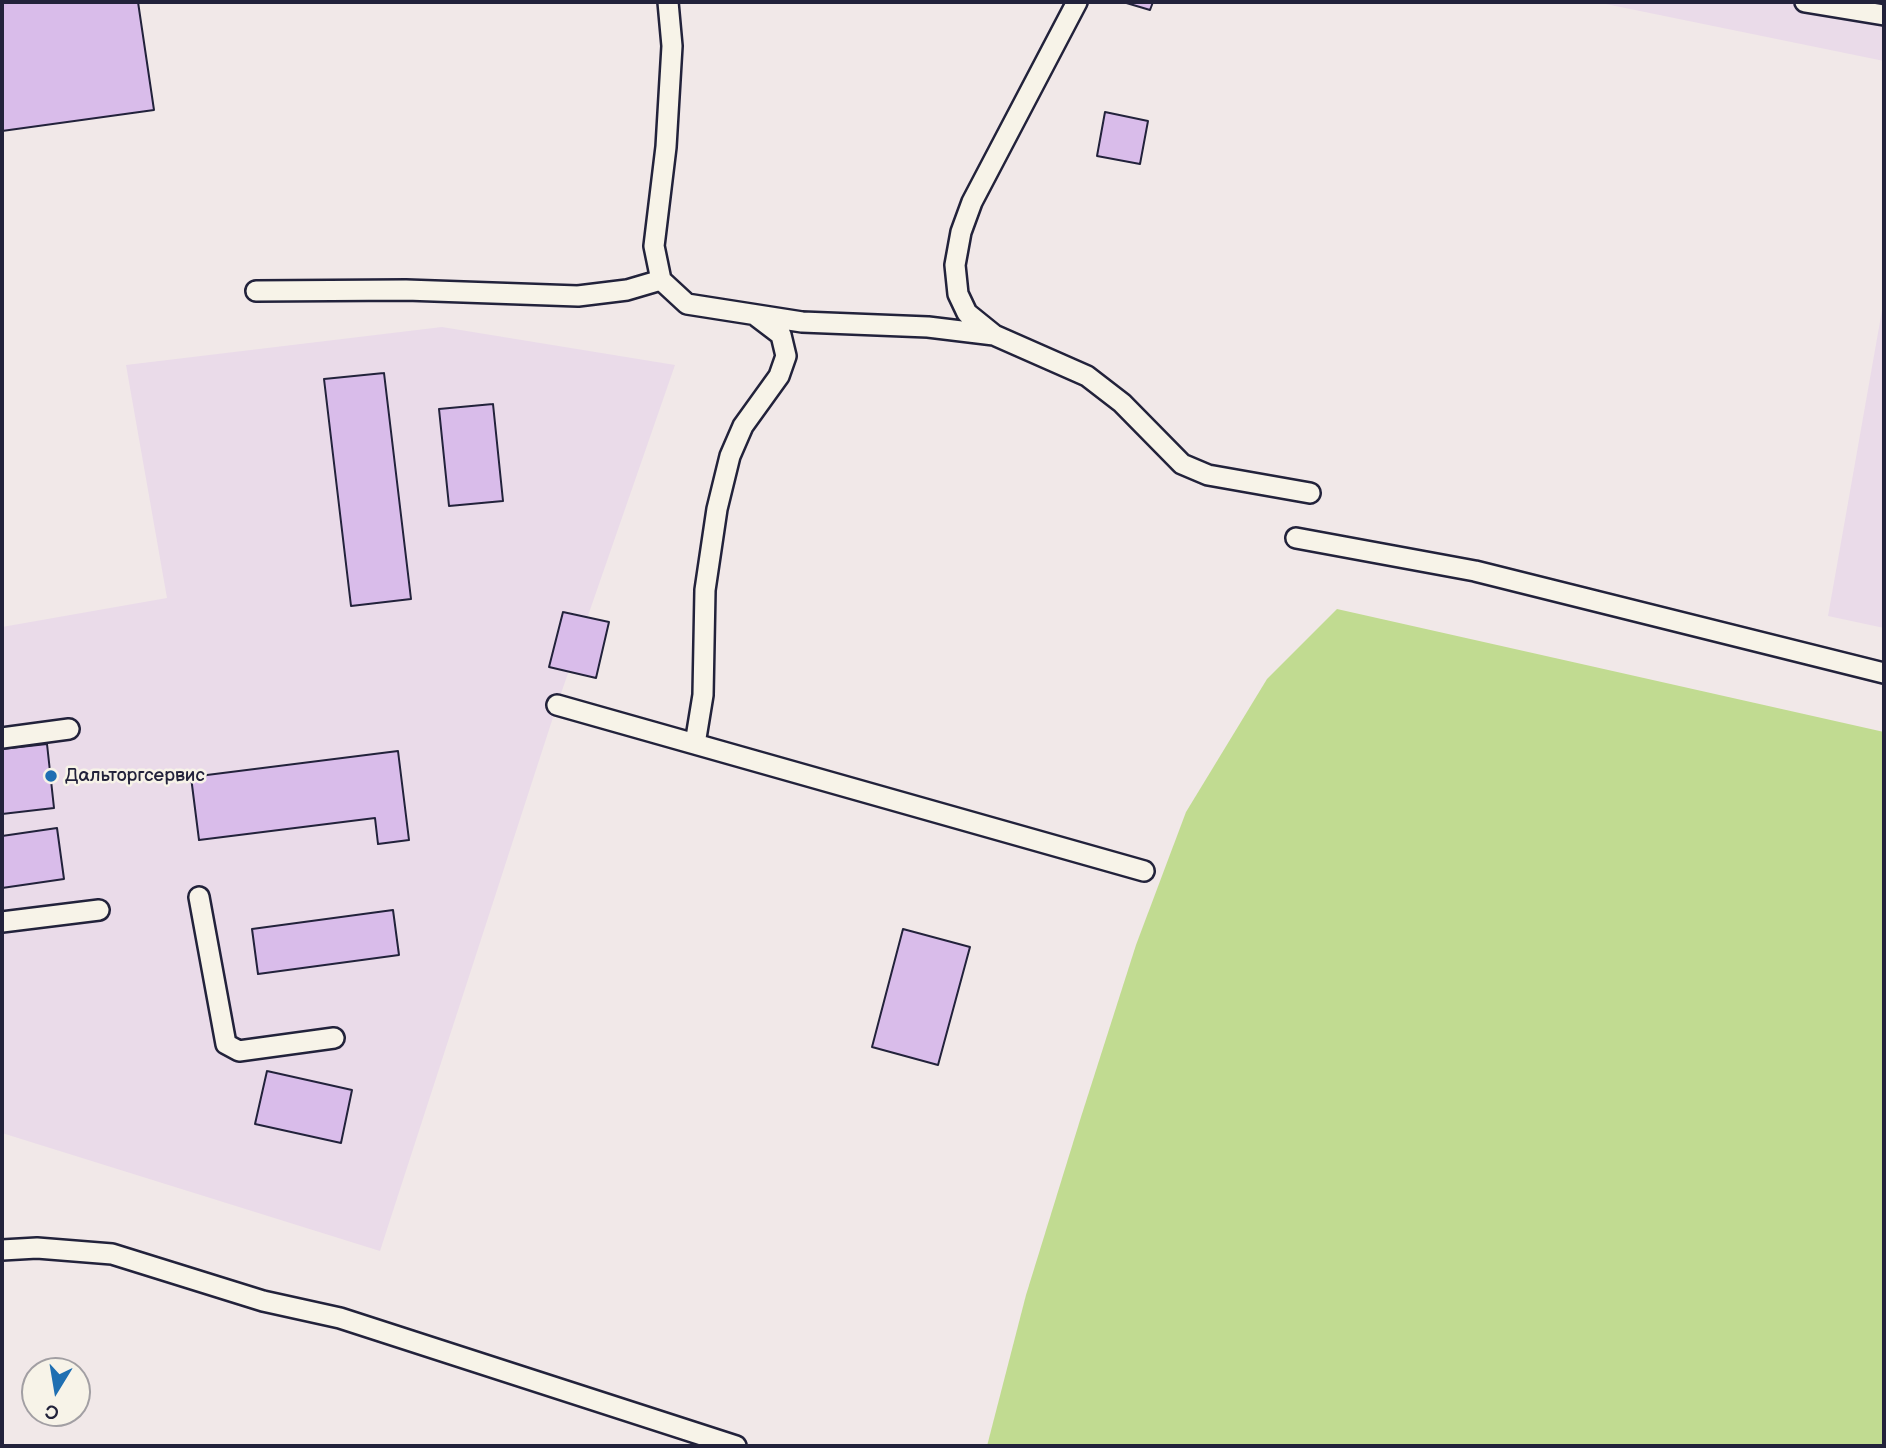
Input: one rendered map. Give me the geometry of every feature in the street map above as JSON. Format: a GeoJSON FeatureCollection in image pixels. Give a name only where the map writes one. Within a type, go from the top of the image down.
{"type":"FeatureCollection","features":[{"type":"Feature","properties":{"kind":"lane"},"geometry":{"type":"LineString","coordinates":[[668,2],[672,46],[666,147],[654,246],[661,280],[687,304],[755,316],[802,322],[928,327],[994,334]]}},
{"type":"Feature","properties":{"kind":"lane"},"geometry":{"type":"LineString","coordinates":[[1077,2],[972,202],[961,232],[955,265],[958,294],[967,313],[994,334],[1087,376],[1122,403],[1182,464],[1208,475],[1310,493]]}},
{"type":"Feature","properties":{"kind":"lane"},"geometry":{"type":"LineString","coordinates":[[1805,2],[1884,15]]}},
{"type":"Feature","properties":{"kind":"lane"},"geometry":{"type":"LineString","coordinates":[[256,291],[406,289],[578,296],[627,290],[661,280]]}},
{"type":"Feature","properties":{"kind":"lane"},"geometry":{"type":"LineString","coordinates":[[695,744],[703,695],[705,590],[717,509],[730,456],[743,426],[779,376],[786,356],[781,335],[755,316]]}},
{"type":"Feature","properties":{"kind":"lane"},"geometry":{"type":"LineString","coordinates":[[1296,538],[1475,571],[1884,673]]}},
{"type":"Feature","properties":{"kind":"lane"},"geometry":{"type":"LineString","coordinates":[[557,705],[1144,871]]}},
{"type":"Feature","properties":{"kind":"lane"},"geometry":{"type":"LineString","coordinates":[[2,738],[69,729]]}},
{"type":"Feature","properties":{"kind":"lane"},"geometry":{"type":"LineString","coordinates":[[199,897],[226,1044],[239,1051],[334,1038]]}},
{"type":"Feature","properties":{"kind":"lane"},"geometry":{"type":"LineString","coordinates":[[2,922],[99,910]]}},
{"type":"Feature","properties":{"kind":"lane"},"geometry":{"type":"LineString","coordinates":[[2,1250],[37,1248],[112,1254],[263,1301],[340,1318],[736,1446]]}},
{"type":"Feature","properties":{"kind":"shaded area"},"geometry":{"type":"Polygon","coordinates":[[[1596,2],[1884,2],[1884,61],[1596,2]]]}},
{"type":"Feature","properties":{"kind":"shaded area"},"geometry":{"type":"Polygon","coordinates":[[[1884,299],[1884,628],[1828,616],[1884,299]]]}},
{"type":"Feature","properties":{"kind":"shaded area"},"geometry":{"type":"Polygon","coordinates":[[[442,327],[675,365],[557,705],[380,1251],[2,1133],[2,627],[167,598],[126,365],[442,327]]]}},
{"type":"Feature","properties":{"kind":"green space"},"geometry":{"type":"Polygon","coordinates":[[[1337,609],[1884,732],[1884,1446],[987,1446],[1026,1295],[1081,1117],[1136,945],[1186,812],[1267,679],[1337,609]]]}},
{"type":"Feature","properties":{"kind":"building"},"geometry":{"type":"Polygon","coordinates":[[[2,2],[138,2],[154,110],[2,131],[2,2]]]}},
{"type":"Feature","properties":{"kind":"building"},"geometry":{"type":"Polygon","coordinates":[[[1123,2],[1153,2],[1150,10],[1123,2]]]}},
{"type":"Feature","properties":{"kind":"building"},"geometry":{"type":"Polygon","coordinates":[[[1105,112],[1148,121],[1140,164],[1097,156],[1105,112]]]}},
{"type":"Feature","properties":{"kind":"building"},"geometry":{"type":"Polygon","coordinates":[[[384,373],[411,599],[351,606],[324,379],[384,373]]]}},
{"type":"Feature","properties":{"kind":"building"},"geometry":{"type":"Polygon","coordinates":[[[493,404],[503,501],[449,506],[439,409],[493,404]]]}},
{"type":"Feature","properties":{"kind":"building"},"geometry":{"type":"Polygon","coordinates":[[[563,612],[609,622],[596,678],[549,667],[563,612]]]}},
{"type":"Feature","properties":{"kind":"building"},"geometry":{"type":"Polygon","coordinates":[[[47,744],[54,808],[2,814],[2,749],[47,744]]]}},
{"type":"Feature","properties":{"kind":"building"},"geometry":{"type":"Polygon","coordinates":[[[398,751],[409,840],[378,844],[375,818],[199,840],[191,777],[398,751]]]}},
{"type":"Feature","properties":{"kind":"building"},"geometry":{"type":"Polygon","coordinates":[[[57,828],[64,879],[2,888],[2,836],[57,828]]]}},
{"type":"Feature","properties":{"kind":"building"},"geometry":{"type":"Polygon","coordinates":[[[393,910],[399,955],[258,974],[252,929],[393,910]]]}},
{"type":"Feature","properties":{"kind":"building"},"geometry":{"type":"Polygon","coordinates":[[[903,929],[970,947],[938,1065],[872,1047],[903,929]]]}},
{"type":"Feature","properties":{"kind":"building"},"geometry":{"type":"Polygon","coordinates":[[[267,1071],[352,1090],[341,1143],[255,1124],[267,1071]]]}},
{"type":"Feature","properties":{"kind":"place","name":"Дальторгсервис"},"geometry":{"type":"Point","coordinates":[51,776]}}]}
